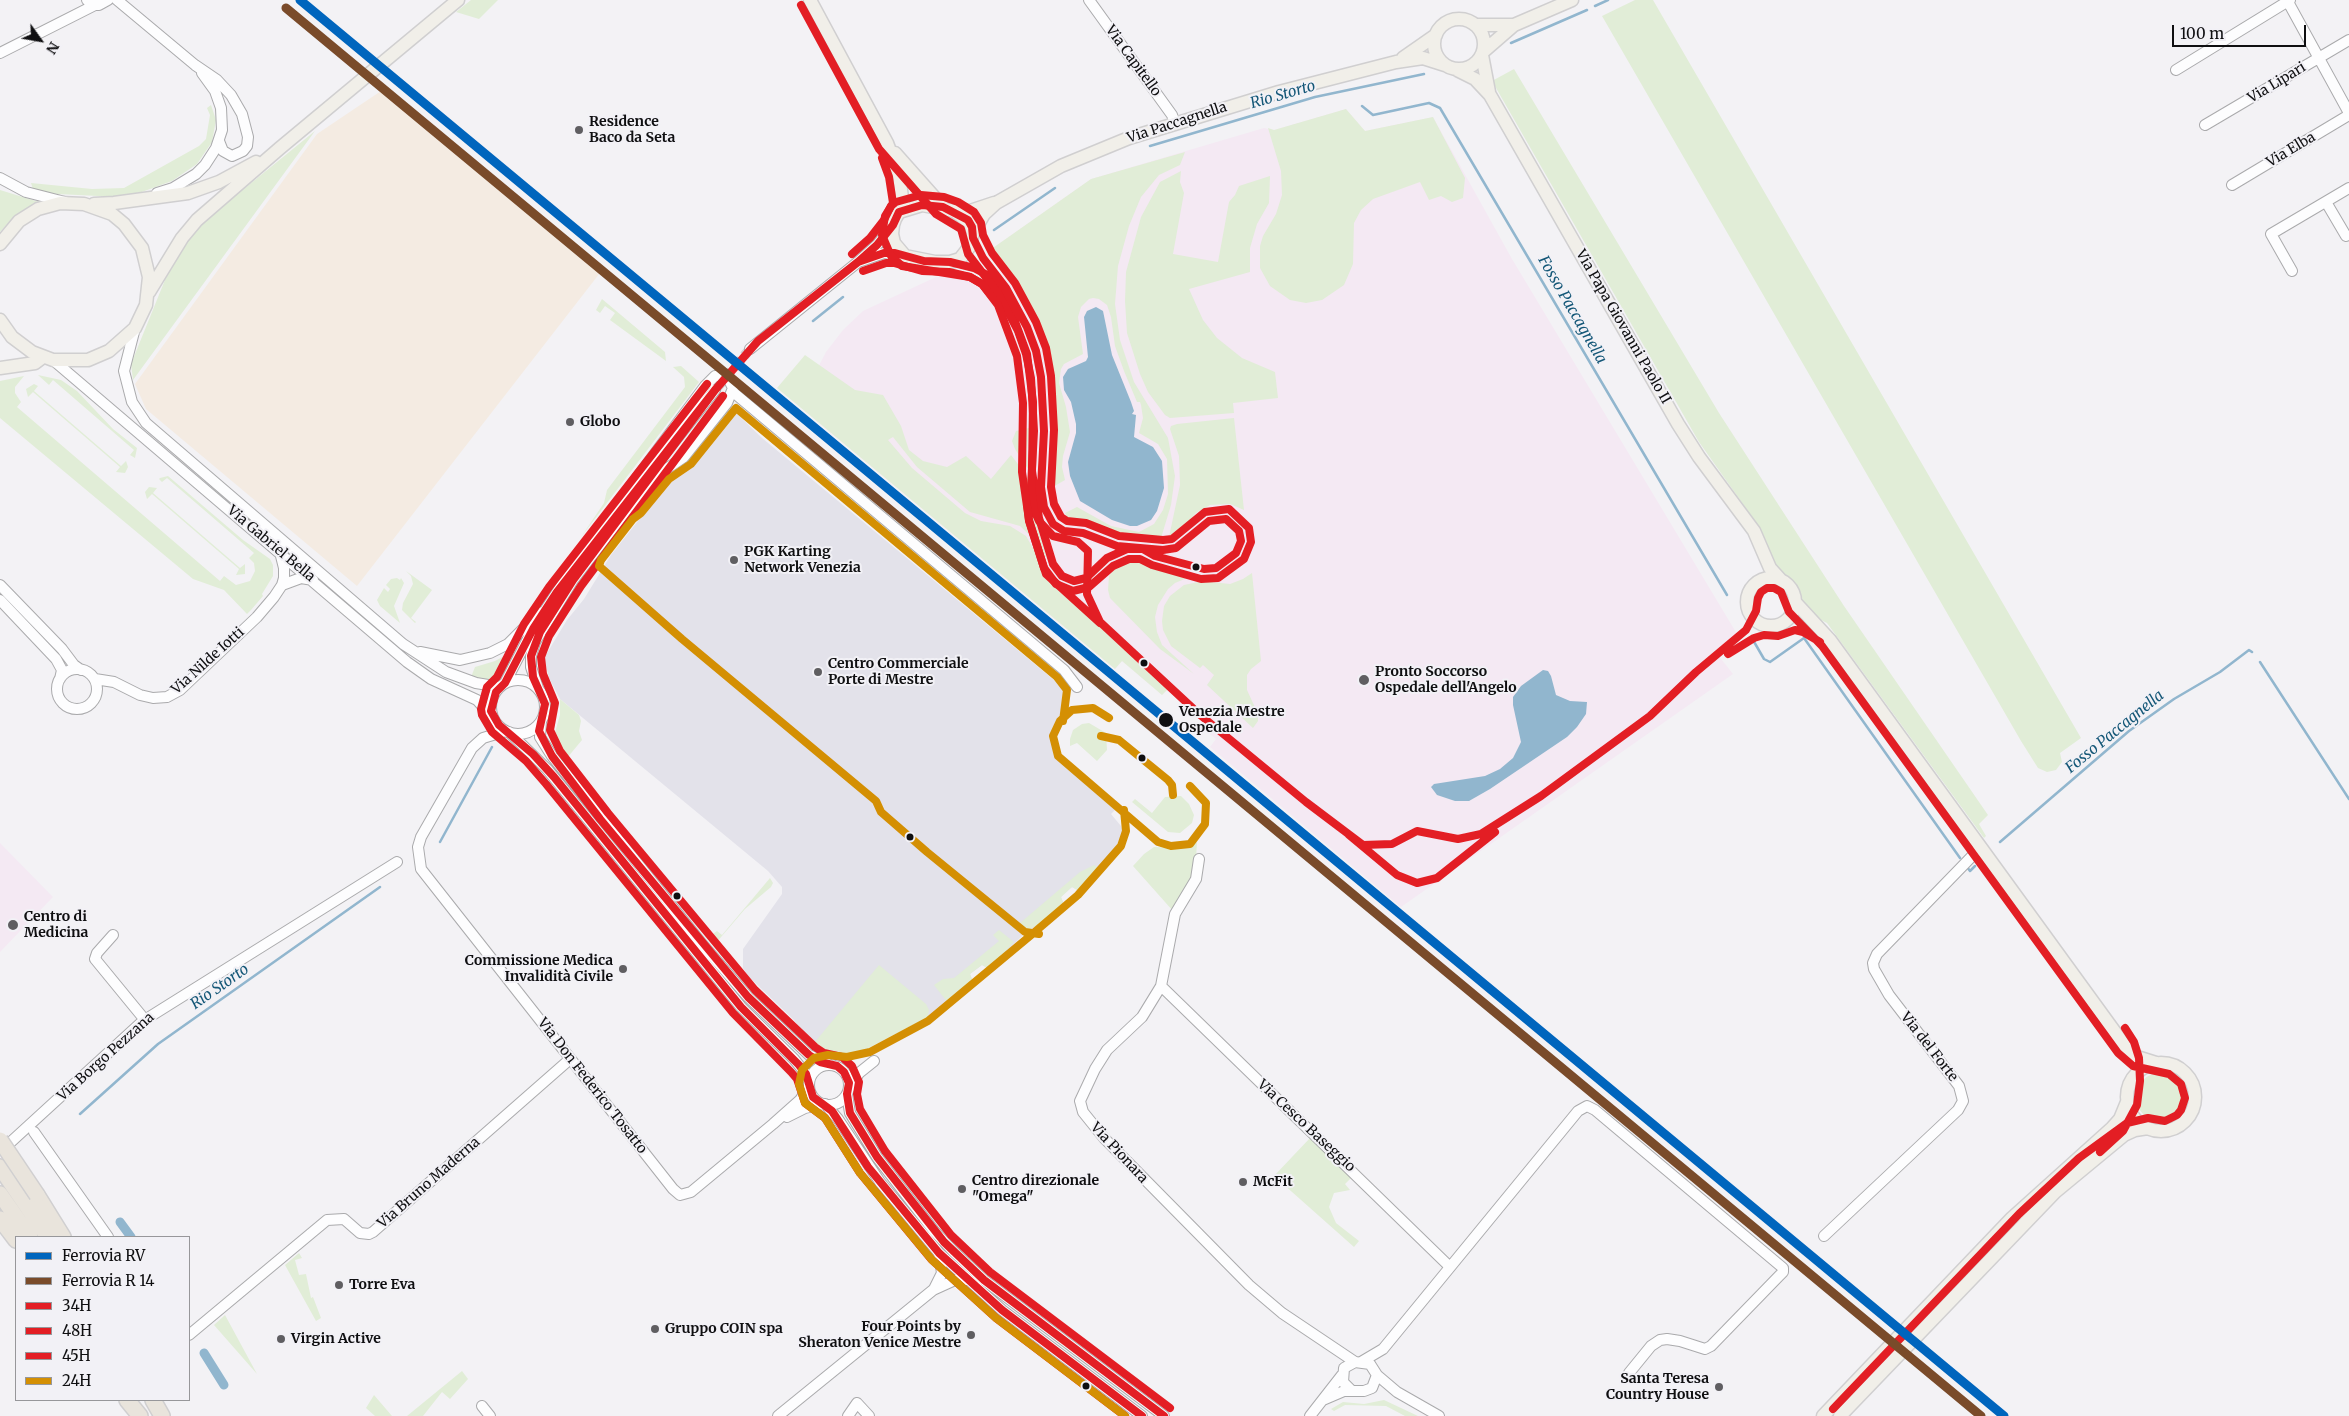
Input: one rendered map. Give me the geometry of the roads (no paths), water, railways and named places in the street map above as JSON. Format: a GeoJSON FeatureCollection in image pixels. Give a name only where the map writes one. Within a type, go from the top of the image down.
{"type":"FeatureCollection","features":[{"type":"Feature","properties":{"kind":"highway"},"geometry":{"type":"LineString","coordinates":[[0,1140],[31,1199],[48,1236]]}},
{"type":"Feature","properties":{"kind":"highway"},"geometry":{"type":"LineString","coordinates":[[0,1167],[31,1199],[62,1236]]}},
{"type":"Feature","properties":{"kind":"highway"},"geometry":{"type":"LineString","coordinates":[[0,1194],[5,1218],[15,1238]]}},
{"type":"Feature","properties":{"kind":"highway"},"geometry":{"type":"LineString","coordinates":[[5,1218],[29,1236]]}},
{"type":"Feature","properties":{"kind":"highway"},"geometry":{"type":"LineString","coordinates":[[127,1401],[140,1416]]}},
{"type":"Feature","properties":{"kind":"highway"},"geometry":{"type":"LineString","coordinates":[[137,1401],[145,1416]]}},
{"type":"Feature","properties":{"kind":"highway"},"geometry":{"type":"LineString","coordinates":[[154,1401],[163,1416]]}},
{"type":"Feature","properties":{"kind":"highway"},"geometry":{"type":"LineString","coordinates":[[159,1401],[163,1416]]}},
{"type":"Feature","properties":{"kind":"main road"},"geometry":{"type":"LineString","coordinates":[[810,0],[887,143],[899,175],[903,205],[893,225],[894,243],[905,256],[924,262],[950,262],[966,253],[973,233],[968,220],[948,209],[887,143]]}},
{"type":"Feature","properties":{"kind":"main road"},"geometry":{"type":"LineString","coordinates":[[1514,25],[1475,25],[1465,20],[1452,20],[1441,26],[1436,35],[1434,44],[1436,54],[1445,65],[1457,70],[1472,66],[1483,53],[1514,25],[1572,0]]}},
{"type":"Feature","properties":{"kind":"main road"},"geometry":{"type":"LineString","coordinates":[[149,292],[182,238],[197,220],[454,3]]}},
{"type":"Feature","properties":{"kind":"main road"},"geometry":{"type":"LineString","coordinates":[[1475,25],[1483,36],[1483,53]]}},
{"type":"Feature","properties":{"kind":"main road","name":"Via Paccagnella"},"geometry":{"type":"LineString","coordinates":[[1396,62],[1436,35]]}},
{"type":"Feature","properties":{"kind":"main road","name":"Via Papa Giovanni Paolo II"},"geometry":{"type":"LineString","coordinates":[[1483,53],[1490,95]]}},
{"type":"Feature","properties":{"kind":"main road","name":"Via Paccagnella"},"geometry":{"type":"LineString","coordinates":[[948,209],[970,211],[996,203],[1061,166],[1129,138],[1279,92],[1396,62],[1423,58],[1445,65]]}},
{"type":"Feature","properties":{"kind":"main road","name":"Via Papa Giovanni Paolo II"},"geometry":{"type":"LineString","coordinates":[[1457,70],[1475,80],[1490,95],[1678,424],[1709,472],[1754,531],[1770,568],[1780,579]]}},
{"type":"Feature","properties":{"kind":"main road"},"geometry":{"type":"LineString","coordinates":[[0,244],[10,229],[28,214],[49,205],[66,202],[84,204],[134,201],[172,196],[204,188],[237,173],[280,148]]}},
{"type":"Feature","properties":{"kind":"main road","name":"Via Paccagnella"},"geometry":{"type":"LineString","coordinates":[[973,233],[984,214],[996,203]]}},
{"type":"Feature","properties":{"kind":"main road"},"geometry":{"type":"LineString","coordinates":[[0,320],[22,346],[48,359],[76,362],[99,356],[119,345],[135,328],[146,305],[149,292],[147,262],[134,235],[112,214],[84,204]]}},
{"type":"Feature","properties":{"kind":"main road"},"geometry":{"type":"LineString","coordinates":[[899,212],[922,205],[948,209]]}},
{"type":"Feature","properties":{"kind":"main road"},"geometry":{"type":"LineString","coordinates":[[0,368],[35,363],[48,359]]}},
{"type":"Feature","properties":{"kind":"main road"},"geometry":{"type":"LineString","coordinates":[[1764,554],[1764,566],[1749,591],[1747,599],[1751,616],[1768,626],[1800,620],[1824,632]]}},
{"type":"Feature","properties":{"kind":"main road"},"geometry":{"type":"LineString","coordinates":[[1756,582],[1769,578],[1780,579],[1792,589],[1795,602],[1793,612],[1785,622]]}},
{"type":"Feature","properties":{"kind":"main road"},"geometry":{"type":"LineString","coordinates":[[1795,602],[1824,632],[2125,1046],[2137,1057],[2156,1063],[2173,1065],[2185,1072],[2192,1083],[2195,1099],[2190,1115],[2180,1125],[2167,1131],[2148,1128],[2135,1130],[2124,1135],[2055,1192],[1998,1241],[1823,1416]]}},
{"type":"Feature","properties":{"kind":"main road"},"geometry":{"type":"LineString","coordinates":[[1840,1416],[2052,1180],[2120,1119],[2127,1102],[2130,1082],[2129,1060],[2125,1046]]}},
{"type":"Feature","properties":{"kind":"main road"},"geometry":{"type":"LineString","coordinates":[[2130,1082],[2140,1069],[2156,1063]]}},
{"type":"Feature","properties":{"kind":"main road"},"geometry":{"type":"LineString","coordinates":[[2127,1102],[2134,1118],[2148,1128]]}},
{"type":"Feature","properties":{"kind":"street","name":"Via Capitello"},"geometry":{"type":"LineString","coordinates":[[1089,0],[1172,114],[1175,123]]}},
{"type":"Feature","properties":{"kind":"street"},"geometry":{"type":"LineString","coordinates":[[2176,70],[2289,0],[2349,114]]}},
{"type":"Feature","properties":{"kind":"street"},"geometry":{"type":"LineString","coordinates":[[0,53],[91,3],[114,1],[225,88],[242,114],[248,137],[246,148],[236,155],[228,155],[221,148],[219,141]]}},
{"type":"Feature","properties":{"kind":"street","name":"Via Lipari"},"geometry":{"type":"LineString","coordinates":[[2205,125],[2349,40]]}},
{"type":"Feature","properties":{"kind":"street"},"geometry":{"type":"LineString","coordinates":[[134,201],[173,188],[196,174],[209,160],[219,141],[222,115],[218,97],[195,65]]}},
{"type":"Feature","properties":{"kind":"street","name":"Via Elba"},"geometry":{"type":"LineString","coordinates":[[2232,185],[2349,114]]}},
{"type":"Feature","properties":{"kind":"street"},"geometry":{"type":"LineString","coordinates":[[0,178],[26,192],[66,202]]}},
{"type":"Feature","properties":{"kind":"street"},"geometry":{"type":"LineString","coordinates":[[2292,271],[2271,234],[2349,188]]}},
{"type":"Feature","properties":{"kind":"street"},"geometry":{"type":"LineString","coordinates":[[2326,202],[2346,236]]}},
{"type":"Feature","properties":{"kind":"street"},"geometry":{"type":"LineString","coordinates":[[750,349],[878,245],[893,225]]}},
{"type":"Feature","properties":{"kind":"street"},"geometry":{"type":"LineString","coordinates":[[858,262],[884,253],[905,256]]}},
{"type":"Feature","properties":{"kind":"street","name":"Via Gabriel Bella"},"geometry":{"type":"LineString","coordinates":[[135,328],[124,371],[132,402],[146,423],[408,647],[446,672],[476,683],[503,685]]}},
{"type":"Feature","properties":{"kind":"street","name":"Via Gabriel Bella"},"geometry":{"type":"LineString","coordinates":[[48,359],[280,552],[407,662],[431,679],[477,700],[493,718]]}},
{"type":"Feature","properties":{"kind":"street"},"geometry":{"type":"LineString","coordinates":[[626,511],[634,506],[662,472],[684,457],[728,403],[733,392],[732,384],[726,378],[719,376],[713,378],[567,572],[530,634],[503,685],[493,698],[491,711],[493,718],[498,726],[508,732],[547,769],[741,1007],[794,1059],[806,1074],[813,1097],[824,1104],[838,1119],[880,1182],[939,1253],[966,1280],[1002,1310],[1142,1416]]}},
{"type":"Feature","properties":{"kind":"street"},"geometry":{"type":"LineString","coordinates":[[559,588],[715,390]]}},
{"type":"Feature","properties":{"kind":"street"},"geometry":{"type":"LineString","coordinates":[[733,392],[1064,670],[1077,687]]}},
{"type":"Feature","properties":{"kind":"street"},"geometry":{"type":"LineString","coordinates":[[672,446],[626,511],[573,580],[535,642],[530,667],[545,704],[540,737],[552,756],[702,944],[748,997],[809,1055],[834,1065],[848,1067],[874,1061],[859,1073],[847,1092],[836,1103],[824,1104]]}},
{"type":"Feature","properties":{"kind":"street"},"geometry":{"type":"LineString","coordinates":[[280,552],[284,568],[282,585],[301,578],[313,580]]}},
{"type":"Feature","properties":{"kind":"street"},"geometry":{"type":"LineString","coordinates":[[0,585],[66,654],[74,665],[91,675],[97,691],[95,697]]}},
{"type":"Feature","properties":{"kind":"street","name":"Via Nilde Iotti"},"geometry":{"type":"LineString","coordinates":[[94,680],[119,684],[140,696],[153,698],[168,697],[180,690],[257,617],[282,585]]}},
{"type":"Feature","properties":{"kind":"street","name":"Via Gabriel Bella"},"geometry":{"type":"LineString","coordinates":[[408,647],[431,655],[452,659],[472,658],[490,653],[508,644],[524,628],[545,599],[559,588]]}},
{"type":"Feature","properties":{"kind":"street"},"geometry":{"type":"LineString","coordinates":[[0,600],[56,659],[62,670],[58,694],[60,700],[70,708],[76,709],[87,706],[103,689],[119,684]]}},
{"type":"Feature","properties":{"kind":"street"},"geometry":{"type":"LineString","coordinates":[[60,679],[69,671],[81,670]]}},
{"type":"Feature","properties":{"kind":"street"},"geometry":{"type":"LineString","coordinates":[[503,685],[519,680],[538,688]]}},
{"type":"Feature","properties":{"kind":"street"},"geometry":{"type":"LineString","coordinates":[[508,732],[519,734],[529,732],[541,722]]}},
{"type":"Feature","properties":{"kind":"street","name":"Via Don Federico Tosatto"},"geometry":{"type":"LineString","coordinates":[[508,732],[483,738],[475,744],[421,836],[419,860],[424,875],[570,1060],[680,1195],[691,1192],[773,1124],[800,1100],[809,1084]]}},
{"type":"Feature","properties":{"kind":"street","name":"Via del Forte"},"geometry":{"type":"LineString","coordinates":[[1824,1236],[1958,1110],[1963,1101],[1959,1086],[1889,995],[1874,969],[1873,963],[1877,954],[1981,847]]}},
{"type":"Feature","properties":{"kind":"street","name":"Via Pionara"},"geometry":{"type":"LineString","coordinates":[[1199,859],[1196,879],[1175,914],[1161,986],[1142,1017],[1107,1050],[1095,1068],[1080,1101],[1083,1112],[1104,1138],[1249,1285],[1282,1312],[1329,1345],[1358,1362]]}},
{"type":"Feature","properties":{"kind":"street","name":"Via Borgo Pezzana"},"geometry":{"type":"LineString","coordinates":[[0,1152],[144,1020],[397,862]]}},
{"type":"Feature","properties":{"kind":"street"},"geometry":{"type":"LineString","coordinates":[[113,936],[97,953],[95,959],[144,1020]]}},
{"type":"Feature","properties":{"kind":"street","name":"Via Cesco Baseggio"},"geometry":{"type":"LineString","coordinates":[[1161,986],[1450,1266]]}},
{"type":"Feature","properties":{"kind":"street","name":"Via Bruno Maderna"},"geometry":{"type":"LineString","coordinates":[[190,1334],[327,1220],[344,1219],[360,1233],[369,1234],[373,1232],[570,1060]]}},
{"type":"Feature","properties":{"kind":"street"},"geometry":{"type":"LineString","coordinates":[[809,1084],[815,1070],[834,1065]]}},
{"type":"Feature","properties":{"kind":"street"},"geometry":{"type":"LineString","coordinates":[[834,1065],[847,1076],[850,1113],[877,1157],[934,1231],[984,1280],[1164,1416]]}},
{"type":"Feature","properties":{"kind":"street","name":"Via Don Federico Tosatto"},"geometry":{"type":"LineString","coordinates":[[773,1124],[805,1108],[824,1104]]}},
{"type":"Feature","properties":{"kind":"street"},"geometry":{"type":"LineString","coordinates":[[1369,1390],[1376,1382],[1376,1373],[1383,1349],[1584,1106],[1596,1110],[1783,1268],[1783,1272],[1711,1346],[1705,1349],[1680,1341],[1660,1340],[1650,1346],[1629,1373]]}},
{"type":"Feature","properties":{"kind":"street"},"geometry":{"type":"LineString","coordinates":[[34,1132],[107,1236]]}},
{"type":"Feature","properties":{"kind":"street"},"geometry":{"type":"LineString","coordinates":[[933,1290],[942,1273],[939,1253]]}},
{"type":"Feature","properties":{"kind":"street"},"geometry":{"type":"LineString","coordinates":[[778,1416],[933,1290],[950,1282],[966,1280]]}},
{"type":"Feature","properties":{"kind":"street","name":"Via Pionara"},"geometry":{"type":"LineString","coordinates":[[1329,1345],[1342,1359],[1342,1373]]}},
{"type":"Feature","properties":{"kind":"street"},"geometry":{"type":"LineString","coordinates":[[1310,1416],[1349,1364],[1358,1362],[1383,1349]]}},
{"type":"Feature","properties":{"kind":"street"},"geometry":{"type":"LineString","coordinates":[[1358,1362],[1370,1364],[1376,1373],[1397,1392],[1439,1416]]}},
{"type":"Feature","properties":{"kind":"street"},"geometry":{"type":"LineString","coordinates":[[1342,1373],[1344,1385],[1352,1391]]}},
{"type":"Feature","properties":{"kind":"street"},"geometry":{"type":"LineString","coordinates":[[1323,1400],[1344,1390],[1397,1392]]}},
{"type":"Feature","properties":{"kind":"street"},"geometry":{"type":"LineString","coordinates":[[848,1416],[857,1403],[869,1416]]}},
{"type":"Feature","properties":{"kind":"street"},"geometry":{"type":"LineString","coordinates":[[482,1406],[490,1416]]}},
{"type":"Feature","properties":{"kind":"water"},"geometry":{"type":"Polygon","coordinates":[[[1096,307],[1103,311],[1112,355],[1131,402],[1134,411],[1132,414],[1136,415],[1134,437],[1153,447],[1162,461],[1164,488],[1157,511],[1151,520],[1137,526],[1130,526],[1112,520],[1080,501],[1070,476],[1068,462],[1076,433],[1076,424],[1071,402],[1064,390],[1063,377],[1068,369],[1086,361],[1088,357],[1084,317],[1087,311],[1096,307]]]}},
{"type":"Feature","properties":{"kind":"water"},"geometry":{"type":"Polygon","coordinates":[[[1543,670],[1548,671],[1551,676],[1556,695],[1570,701],[1587,702],[1586,714],[1577,727],[1567,737],[1469,801],[1455,801],[1437,795],[1431,787],[1434,784],[1485,776],[1500,769],[1513,758],[1521,742],[1513,697],[1521,686],[1543,670]]]}},
{"type":"Feature","properties":{"kind":"waterway","name":"Rio Storto"},"geometry":{"type":"LineString","coordinates":[[1595,6],[1608,0]]}},
{"type":"Feature","properties":{"kind":"waterway","name":"Rio Storto"},"geometry":{"type":"LineString","coordinates":[[1511,43],[1587,10]]}},
{"type":"Feature","properties":{"kind":"waterway","name":"Rio Storto"},"geometry":{"type":"LineString","coordinates":[[1150,146],[1315,97],[1424,74]]}},
{"type":"Feature","properties":{"kind":"waterway","name":"Fosso Paccagnella"},"geometry":{"type":"LineString","coordinates":[[1362,106],[1373,115],[1429,103],[1440,108],[1727,595]]}},
{"type":"Feature","properties":{"kind":"waterway","name":"Rio Storto"},"geometry":{"type":"LineString","coordinates":[[994,230],[1055,188]]}},
{"type":"Feature","properties":{"kind":"waterway","name":"Rio Storto"},"geometry":{"type":"LineString","coordinates":[[813,321],[843,297]]}},
{"type":"Feature","properties":{"kind":"waterway","name":"Fosso Paccagnella"},"geometry":{"type":"LineString","coordinates":[[1753,640],[1764,659],[1770,662],[1804,638],[1960,858]]}},
{"type":"Feature","properties":{"kind":"waterway","name":"Fosso Paccagnella"},"geometry":{"type":"LineString","coordinates":[[2000,842],[2129,731],[2174,699],[2220,672],[2249,650],[2252,652]]}},
{"type":"Feature","properties":{"kind":"waterway","name":"Fosso Paccagnella"},"geometry":{"type":"LineString","coordinates":[[2260,662],[2349,799]]}},
{"type":"Feature","properties":{"kind":"waterway","name":"Rio Storto"},"geometry":{"type":"LineString","coordinates":[[440,842],[492,747]]}},
{"type":"Feature","properties":{"kind":"waterway","name":"Fosso Paccagnella"},"geometry":{"type":"LineString","coordinates":[[1967,867],[1970,871],[1975,866]]}},
{"type":"Feature","properties":{"kind":"waterway","name":"Rio Storto"},"geometry":{"type":"LineString","coordinates":[[80,1114],[158,1044],[380,887]]}},
{"type":"Feature","properties":{"kind":"waterway"},"geometry":{"type":"LineString","coordinates":[[120,1222],[130,1236]]}},
{"type":"Feature","properties":{"kind":"waterway"},"geometry":{"type":"LineString","coordinates":[[204,1353],[224,1385]]}},
{"type":"Feature","properties":{"kind":"tunnel"},"geometry":{"type":"LineString","coordinates":[[715,390],[750,349]]}},
{"type":"Feature","properties":{"kind":"rail line","name":"RV"},"geometry":{"type":"LineString","coordinates":[[300,0],[2004,1416]]}},
{"type":"Feature","properties":{"kind":"place","name":"Residence Baco da Seta"},"geometry":{"type":"Point","coordinates":[579,130]}},
{"type":"Feature","properties":{"kind":"place","name":"Globo"},"geometry":{"type":"Point","coordinates":[570,422]}},
{"type":"Feature","properties":{"kind":"place","name":"PGK Karting Network Venezia"},"geometry":{"type":"Point","coordinates":[734,560]}},
{"type":"Feature","properties":{"kind":"place","name":"Centro Commerciale Porte di Mestre"},"geometry":{"type":"Point","coordinates":[818,672]}},
{"type":"Feature","properties":{"kind":"place","name":"Pronto Soccorso Ospedale dell'Angelo"},"geometry":{"type":"Point","coordinates":[1364,680]}},
{"type":"Feature","properties":{"kind":"place","name":"Venezia Mestre Ospedale"},"geometry":{"type":"Point","coordinates":[1166,720]}},
{"type":"Feature","properties":{"kind":"place","name":"Centro di Medicina"},"geometry":{"type":"Point","coordinates":[13,925]}},
{"type":"Feature","properties":{"kind":"place","name":"Commissione Medica Invalidità Civile"},"geometry":{"type":"Point","coordinates":[623,969]}},
{"type":"Feature","properties":{"kind":"place","name":"McFit"},"geometry":{"type":"Point","coordinates":[1243,1182]}},
{"type":"Feature","properties":{"kind":"place","name":"Centro direzionale \"Omega\""},"geometry":{"type":"Point","coordinates":[962,1189]}},
{"type":"Feature","properties":{"kind":"place","name":"Torre Eva"},"geometry":{"type":"Point","coordinates":[339,1285]}},
{"type":"Feature","properties":{"kind":"place","name":"Gruppo COIN spa"},"geometry":{"type":"Point","coordinates":[655,1329]}},
{"type":"Feature","properties":{"kind":"place","name":"Four Points by Sheraton Venice Mestre"},"geometry":{"type":"Point","coordinates":[971,1335]}},
{"type":"Feature","properties":{"kind":"place","name":"Virgin Active"},"geometry":{"type":"Point","coordinates":[281,1339]}},
{"type":"Feature","properties":{"kind":"place","name":"Santa Teresa Country House"},"geometry":{"type":"Point","coordinates":[1719,1387]}}]}
